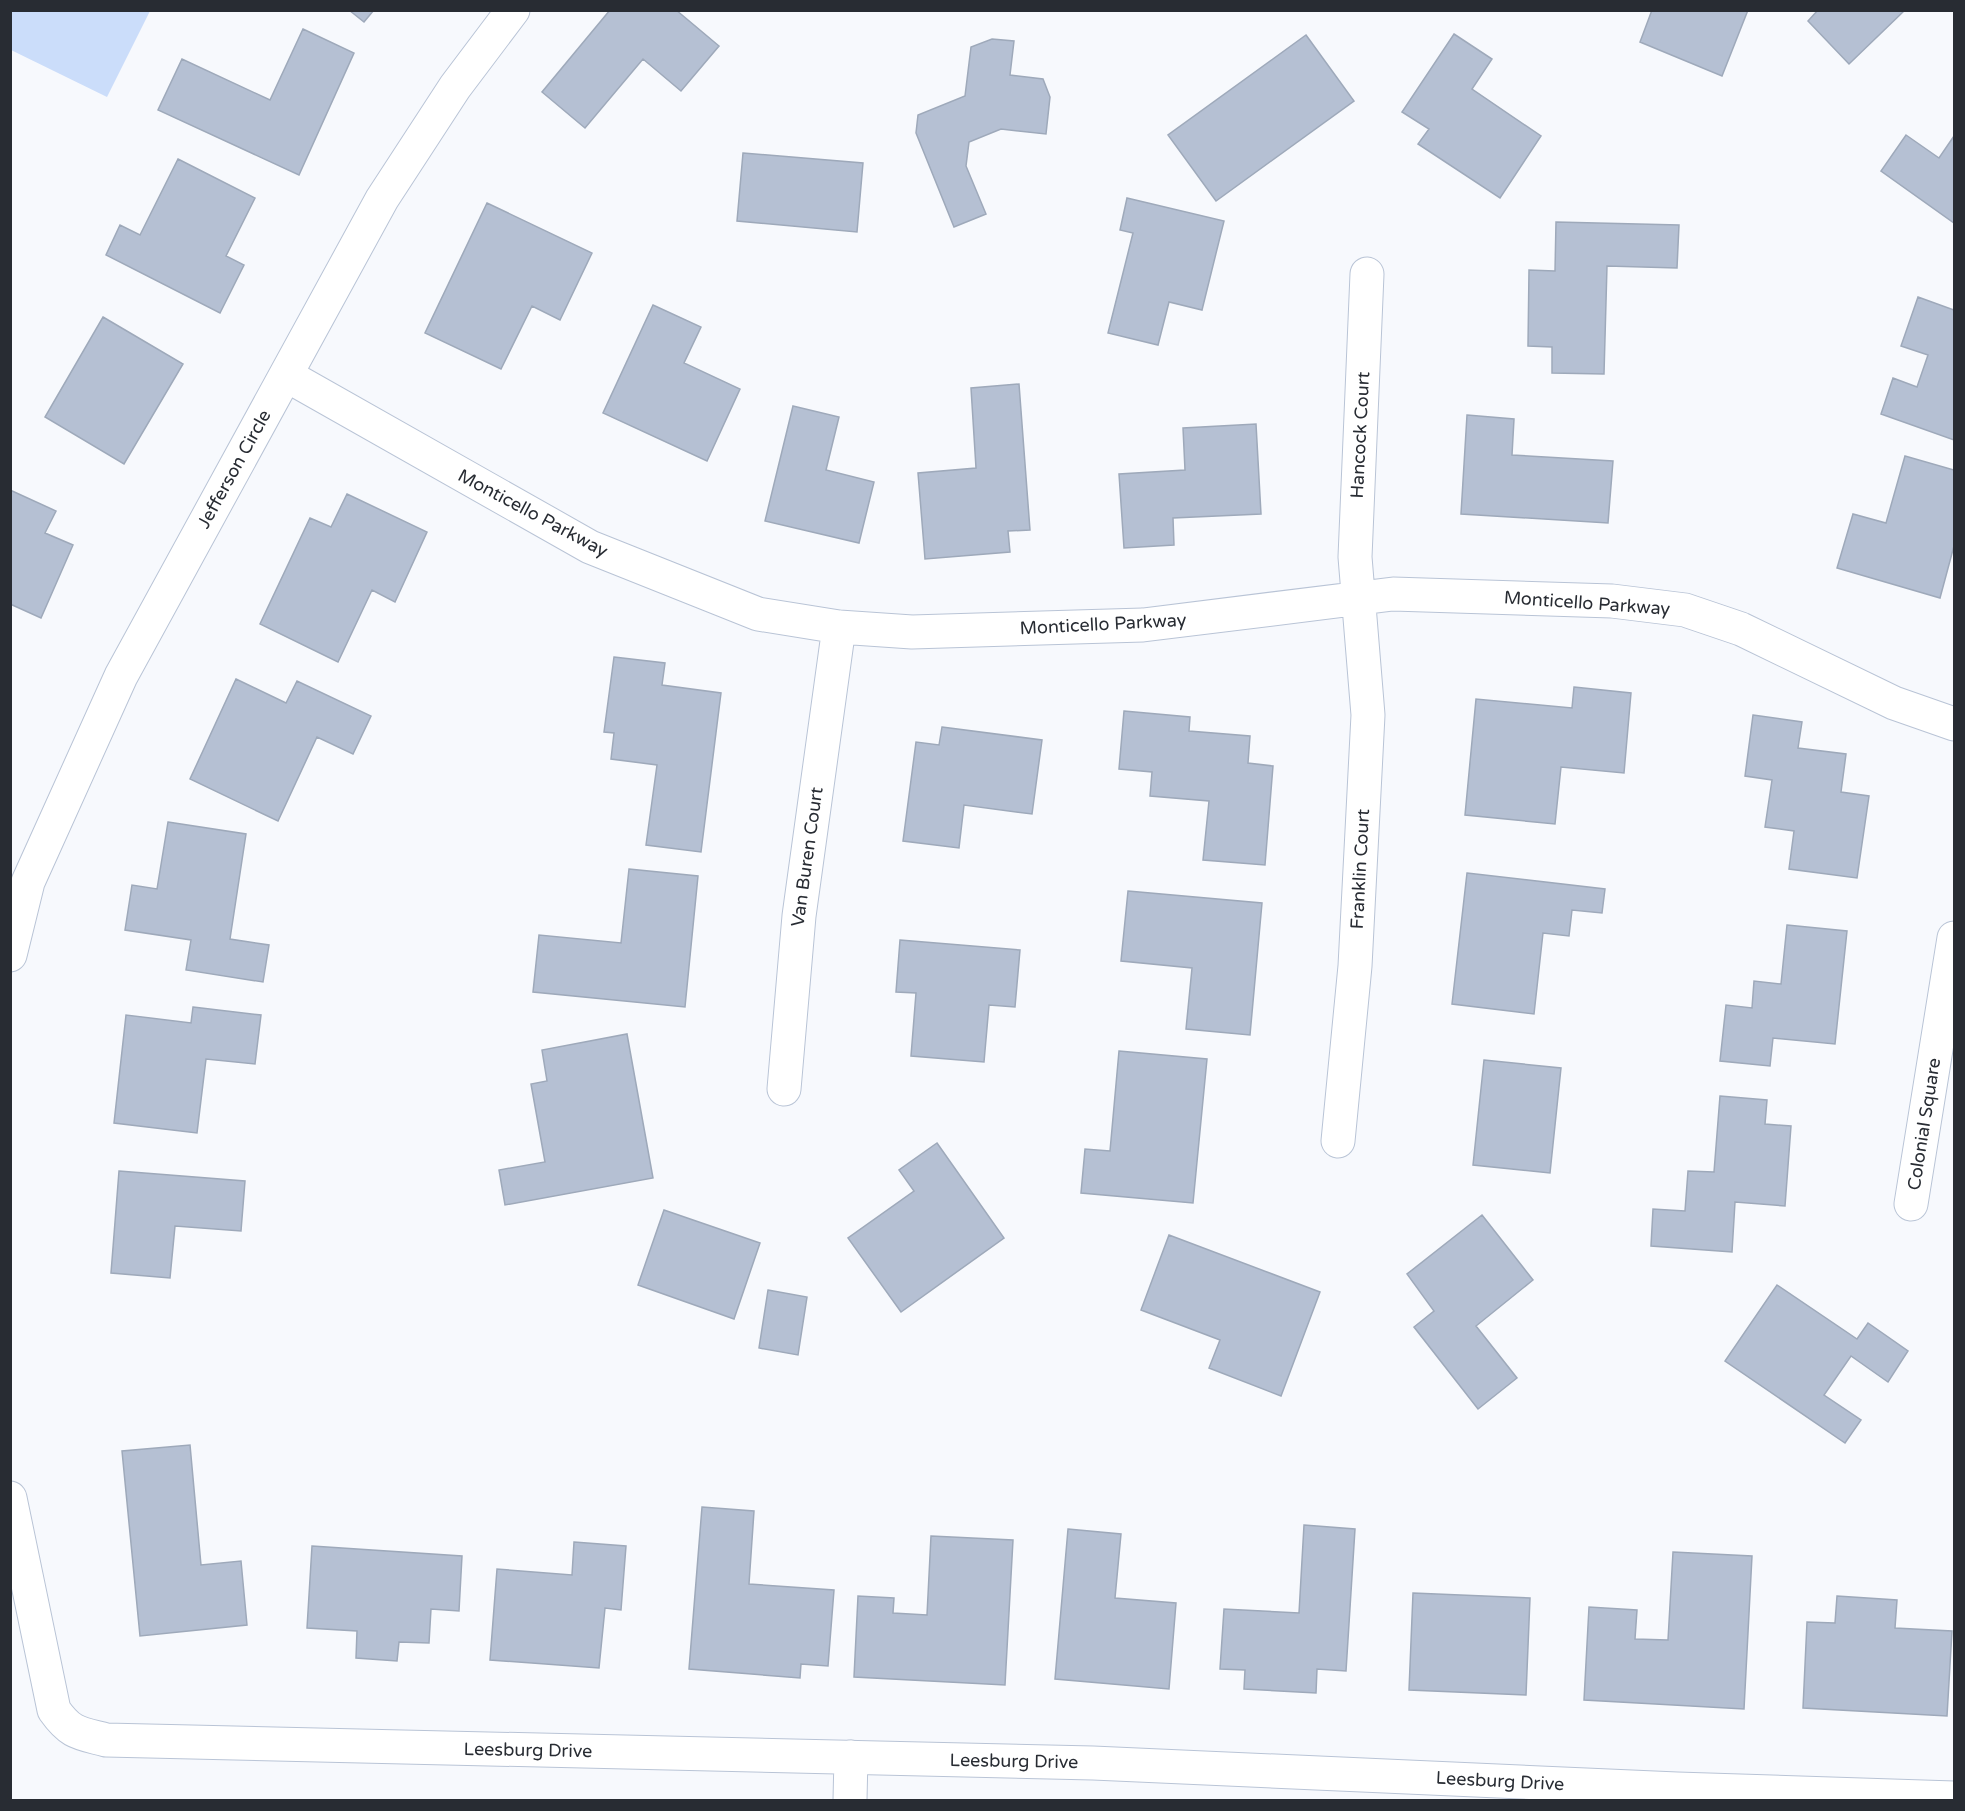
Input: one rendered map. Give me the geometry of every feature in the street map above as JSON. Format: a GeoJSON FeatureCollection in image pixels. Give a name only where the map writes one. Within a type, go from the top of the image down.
{"type":"FeatureCollection","features":[{"type":"Feature","properties":{"kind":"street","name":"Jefferson Circle"},"geometry":{"type":"LineString","coordinates":[[10,955],[28,882],[121,676],[382,199],[455,87],[513,10]]}},
{"type":"Feature","properties":{"kind":"street","name":"Hancock Court"},"geometry":{"type":"LineString","coordinates":[[1358,597],[1355,557],[1367,274]]}},
{"type":"Feature","properties":{"kind":"street","name":"Monticello Parkway"},"geometry":{"type":"LineString","coordinates":[[286,375],[590,547],[758,614],[839,627],[912,632],[1143,625],[1393,594],[1589,600],[1685,610],[1741,629],[1894,703],[1954,724]]}},
{"type":"Feature","properties":{"kind":"street","name":"Franklin Court"},"geometry":{"type":"LineString","coordinates":[[1338,1141],[1355,966],[1368,715],[1358,597]]}},
{"type":"Feature","properties":{"kind":"street","name":"Van Buren Court"},"geometry":{"type":"LineString","coordinates":[[784,1089],[799,916],[839,627]]}},
{"type":"Feature","properties":{"kind":"street","name":"Colonial Square"},"geometry":{"type":"LineString","coordinates":[[1911,1204],[1954,938]]}},
{"type":"Feature","properties":{"kind":"street","name":"Leesburg Drive"},"geometry":{"type":"LineString","coordinates":[[10,1497],[54,1710],[65,1725],[75,1732],[106,1740],[1093,1763],[1677,1789],[1954,1798]]}},
{"type":"Feature","properties":{"kind":"street"},"geometry":{"type":"LineString","coordinates":[[850,1800],[851,1757]]}},
{"type":"Feature","properties":{"kind":"shaded area"},"geometry":{"type":"Polygon","coordinates":[[[10,11],[150,11],[107,97],[11,50],[10,11]]]}},
{"type":"Feature","properties":{"kind":"building"},"geometry":{"type":"Polygon","coordinates":[[[349,10],[374,10],[364,22],[349,10]]]}},
{"type":"Feature","properties":{"kind":"building"},"geometry":{"type":"Polygon","coordinates":[[[610,10],[676,10],[719,46],[681,91],[643,59],[585,128],[542,92],[610,10]]]}},
{"type":"Feature","properties":{"kind":"building"},"geometry":{"type":"Polygon","coordinates":[[[1652,10],[1748,10],[1722,76],[1640,42],[1652,10]]]}},
{"type":"Feature","properties":{"kind":"building"},"geometry":{"type":"Polygon","coordinates":[[[1818,10],[1905,10],[1849,64],[1808,21],[1818,10]]]}},
{"type":"Feature","properties":{"kind":"building"},"geometry":{"type":"Polygon","coordinates":[[[303,29],[354,53],[299,175],[158,110],[182,59],[270,100],[303,29]]]}},
{"type":"Feature","properties":{"kind":"building"},"geometry":{"type":"Polygon","coordinates":[[[1454,34],[1492,59],[1472,89],[1541,136],[1500,198],[1418,144],[1429,129],[1402,112],[1454,34]]]}},
{"type":"Feature","properties":{"kind":"building"},"geometry":{"type":"Polygon","coordinates":[[[1306,35],[1354,101],[1216,201],[1168,135],[1306,35]]]}},
{"type":"Feature","properties":{"kind":"building"},"geometry":{"type":"Polygon","coordinates":[[[992,39],[1014,41],[1010,75],[1043,79],[1050,97],[1046,134],[1001,129],[969,142],[966,166],[986,214],[954,227],[916,133],[918,115],[965,96],[971,47],[992,39]]]}},
{"type":"Feature","properties":{"kind":"building"},"geometry":{"type":"Polygon","coordinates":[[[1906,135],[1939,158],[1954,136],[1954,223],[1881,171],[1906,135]]]}},
{"type":"Feature","properties":{"kind":"building"},"geometry":{"type":"Polygon","coordinates":[[[743,153],[863,163],[857,232],[737,221],[743,153]]]}},
{"type":"Feature","properties":{"kind":"building"},"geometry":{"type":"Polygon","coordinates":[[[178,159],[255,198],[226,256],[244,265],[220,313],[106,255],[120,225],[140,235],[178,159]]]}},
{"type":"Feature","properties":{"kind":"building"},"geometry":{"type":"Polygon","coordinates":[[[1127,198],[1224,221],[1202,310],[1169,302],[1158,345],[1108,333],[1133,233],[1120,230],[1127,198]]]}},
{"type":"Feature","properties":{"kind":"building"},"geometry":{"type":"Polygon","coordinates":[[[487,203],[592,253],[560,320],[532,306],[501,369],[425,333],[487,203]]]}},
{"type":"Feature","properties":{"kind":"building"},"geometry":{"type":"Polygon","coordinates":[[[1556,222],[1679,225],[1677,268],[1607,266],[1604,374],[1552,373],[1552,347],[1528,346],[1529,270],[1555,271],[1556,222]]]}},
{"type":"Feature","properties":{"kind":"building"},"geometry":{"type":"Polygon","coordinates":[[[1918,297],[1954,310],[1954,440],[1881,414],[1893,378],[1917,387],[1928,355],[1901,346],[1918,297]]]}},
{"type":"Feature","properties":{"kind":"building"},"geometry":{"type":"Polygon","coordinates":[[[653,305],[701,327],[684,363],[740,389],[707,461],[603,413],[653,305]]]}},
{"type":"Feature","properties":{"kind":"building"},"geometry":{"type":"Polygon","coordinates":[[[103,317],[183,364],[124,464],[45,417],[103,317]]]}},
{"type":"Feature","properties":{"kind":"building"},"geometry":{"type":"Polygon","coordinates":[[[1019,384],[1030,530],[1008,531],[1010,552],[925,559],[918,473],[976,468],[971,388],[1019,384]]]}},
{"type":"Feature","properties":{"kind":"building"},"geometry":{"type":"Polygon","coordinates":[[[793,406],[839,417],[826,470],[874,482],[859,543],[765,521],[793,406]]]}},
{"type":"Feature","properties":{"kind":"building"},"geometry":{"type":"Polygon","coordinates":[[[1467,415],[1514,419],[1512,455],[1613,461],[1608,523],[1461,514],[1467,415]]]}},
{"type":"Feature","properties":{"kind":"building"},"geometry":{"type":"Polygon","coordinates":[[[1256,424],[1261,514],[1173,518],[1174,545],[1124,548],[1119,474],[1185,470],[1183,428],[1256,424]]]}},
{"type":"Feature","properties":{"kind":"building"},"geometry":{"type":"Polygon","coordinates":[[[1905,456],[1954,470],[1954,546],[1940,598],[1837,568],[1853,514],[1886,523],[1905,456]]]}},
{"type":"Feature","properties":{"kind":"building"},"geometry":{"type":"Polygon","coordinates":[[[10,490],[56,511],[45,533],[73,545],[41,618],[10,604],[10,490]]]}},
{"type":"Feature","properties":{"kind":"building"},"geometry":{"type":"Polygon","coordinates":[[[347,494],[427,532],[395,602],[372,590],[338,662],[260,624],[310,518],[331,527],[347,494]]]}},
{"type":"Feature","properties":{"kind":"building"},"geometry":{"type":"Polygon","coordinates":[[[614,657],[665,663],[662,685],[721,693],[701,852],[646,845],[657,765],[611,759],[614,733],[604,732],[614,657]]]}},
{"type":"Feature","properties":{"kind":"building"},"geometry":{"type":"Polygon","coordinates":[[[236,679],[286,703],[297,681],[371,716],[353,754],[317,737],[278,821],[190,779],[236,679]]]}},
{"type":"Feature","properties":{"kind":"building"},"geometry":{"type":"Polygon","coordinates":[[[1574,687],[1631,693],[1624,773],[1561,767],[1555,824],[1465,815],[1476,699],[1572,708],[1574,687]]]}},
{"type":"Feature","properties":{"kind":"building"},"geometry":{"type":"Polygon","coordinates":[[[1124,711],[1190,717],[1189,731],[1250,736],[1248,763],[1273,766],[1265,865],[1203,860],[1209,801],[1150,796],[1152,772],[1119,769],[1124,711]]]}},
{"type":"Feature","properties":{"kind":"building"},"geometry":{"type":"Polygon","coordinates":[[[1753,715],[1802,722],[1798,748],[1846,754],[1841,792],[1869,796],[1857,878],[1789,869],[1794,831],[1765,827],[1772,780],[1745,776],[1753,715]]]}},
{"type":"Feature","properties":{"kind":"building"},"geometry":{"type":"Polygon","coordinates":[[[942,727],[1042,740],[1032,814],[964,805],[959,848],[903,841],[916,742],[939,745],[942,727]]]}},
{"type":"Feature","properties":{"kind":"building"},"geometry":{"type":"Polygon","coordinates":[[[168,822],[246,834],[230,939],[269,945],[263,982],[186,970],[191,940],[125,930],[132,885],[157,889],[168,822]]]}},
{"type":"Feature","properties":{"kind":"building"},"geometry":{"type":"Polygon","coordinates":[[[629,869],[698,876],[685,1007],[533,992],[539,935],[621,943],[629,869]]]}},
{"type":"Feature","properties":{"kind":"building"},"geometry":{"type":"Polygon","coordinates":[[[1467,873],[1605,889],[1602,913],[1572,910],[1569,936],[1543,933],[1534,1014],[1452,1004],[1467,873]]]}},
{"type":"Feature","properties":{"kind":"building"},"geometry":{"type":"Polygon","coordinates":[[[1128,891],[1262,903],[1250,1035],[1186,1029],[1192,968],[1121,961],[1128,891]]]}},
{"type":"Feature","properties":{"kind":"building"},"geometry":{"type":"Polygon","coordinates":[[[1787,925],[1847,931],[1835,1044],[1773,1038],[1770,1066],[1720,1061],[1726,1005],[1752,1008],[1754,981],[1781,984],[1787,925]]]}},
{"type":"Feature","properties":{"kind":"building"},"geometry":{"type":"Polygon","coordinates":[[[900,940],[1020,950],[1015,1007],[989,1005],[984,1062],[911,1056],[916,993],[896,992],[900,940]]]}},
{"type":"Feature","properties":{"kind":"building"},"geometry":{"type":"Polygon","coordinates":[[[193,1007],[261,1015],[255,1064],[206,1059],[197,1133],[114,1123],[126,1015],[191,1023],[193,1007]]]}},
{"type":"Feature","properties":{"kind":"building"},"geometry":{"type":"Polygon","coordinates":[[[627,1034],[653,1178],[505,1205],[499,1170],[545,1162],[531,1084],[547,1081],[542,1050],[627,1034]]]}},
{"type":"Feature","properties":{"kind":"building"},"geometry":{"type":"Polygon","coordinates":[[[1119,1051],[1207,1059],[1193,1203],[1081,1193],[1085,1149],[1110,1151],[1119,1051]]]}},
{"type":"Feature","properties":{"kind":"building"},"geometry":{"type":"Polygon","coordinates":[[[1484,1060],[1561,1068],[1550,1173],[1473,1165],[1484,1060]]]}},
{"type":"Feature","properties":{"kind":"building"},"geometry":{"type":"Polygon","coordinates":[[[1720,1096],[1767,1100],[1765,1124],[1791,1126],[1785,1206],[1735,1202],[1732,1252],[1651,1246],[1653,1209],[1685,1211],[1688,1171],[1714,1172],[1720,1096]]]}},
{"type":"Feature","properties":{"kind":"building"},"geometry":{"type":"Polygon","coordinates":[[[937,1143],[1004,1238],[901,1312],[848,1238],[914,1191],[899,1170],[937,1143]]]}},
{"type":"Feature","properties":{"kind":"building"},"geometry":{"type":"Polygon","coordinates":[[[119,1171],[245,1181],[241,1231],[175,1226],[170,1278],[111,1273],[119,1171]]]}},
{"type":"Feature","properties":{"kind":"building"},"geometry":{"type":"Polygon","coordinates":[[[664,1210],[760,1243],[734,1319],[638,1285],[664,1210]]]}},
{"type":"Feature","properties":{"kind":"building"},"geometry":{"type":"Polygon","coordinates":[[[1482,1215],[1533,1280],[1476,1326],[1517,1378],[1478,1409],[1414,1327],[1434,1311],[1407,1274],[1482,1215]]]}},
{"type":"Feature","properties":{"kind":"building"},"geometry":{"type":"Polygon","coordinates":[[[1169,1235],[1320,1292],[1281,1396],[1209,1368],[1220,1340],[1141,1310],[1169,1235]]]}},
{"type":"Feature","properties":{"kind":"building"},"geometry":{"type":"Polygon","coordinates":[[[1777,1285],[1857,1339],[1868,1323],[1908,1351],[1888,1382],[1851,1356],[1824,1395],[1861,1420],[1845,1443],[1725,1361],[1777,1285]]]}},
{"type":"Feature","properties":{"kind":"building"},"geometry":{"type":"Polygon","coordinates":[[[768,1290],[807,1297],[798,1355],[759,1348],[768,1290]]]}},
{"type":"Feature","properties":{"kind":"building"},"geometry":{"type":"Polygon","coordinates":[[[190,1445],[201,1565],[241,1561],[247,1625],[140,1636],[122,1451],[190,1445]]]}},
{"type":"Feature","properties":{"kind":"building"},"geometry":{"type":"Polygon","coordinates":[[[702,1507],[754,1511],[749,1584],[834,1590],[828,1666],[801,1664],[800,1678],[689,1669],[702,1507]]]}},
{"type":"Feature","properties":{"kind":"building"},"geometry":{"type":"Polygon","coordinates":[[[1304,1525],[1355,1529],[1346,1671],[1317,1669],[1316,1693],[1244,1689],[1245,1670],[1220,1669],[1224,1609],[1299,1613],[1304,1525]]]}},
{"type":"Feature","properties":{"kind":"building"},"geometry":{"type":"Polygon","coordinates":[[[1068,1529],[1121,1534],[1115,1598],[1176,1603],[1169,1689],[1055,1679],[1068,1529]]]}},
{"type":"Feature","properties":{"kind":"building"},"geometry":{"type":"Polygon","coordinates":[[[931,1536],[1013,1540],[1005,1685],[854,1677],[858,1596],[894,1598],[893,1613],[927,1615],[931,1536]]]}},
{"type":"Feature","properties":{"kind":"building"},"geometry":{"type":"Polygon","coordinates":[[[574,1542],[626,1546],[621,1610],[605,1608],[599,1668],[490,1660],[497,1569],[572,1575],[574,1542]]]}},
{"type":"Feature","properties":{"kind":"building"},"geometry":{"type":"Polygon","coordinates":[[[312,1546],[462,1556],[459,1611],[431,1609],[429,1643],[399,1642],[397,1661],[356,1658],[357,1631],[307,1628],[312,1546]]]}},
{"type":"Feature","properties":{"kind":"building"},"geometry":{"type":"Polygon","coordinates":[[[1673,1552],[1752,1556],[1744,1709],[1584,1700],[1589,1607],[1637,1610],[1635,1639],[1668,1640],[1673,1552]]]}},
{"type":"Feature","properties":{"kind":"building"},"geometry":{"type":"Polygon","coordinates":[[[1413,1593],[1530,1598],[1526,1695],[1409,1690],[1413,1593]]]}},
{"type":"Feature","properties":{"kind":"building"},"geometry":{"type":"Polygon","coordinates":[[[1837,1596],[1897,1600],[1895,1628],[1952,1631],[1947,1716],[1803,1708],[1807,1622],[1835,1623],[1837,1596]]]}}]}
